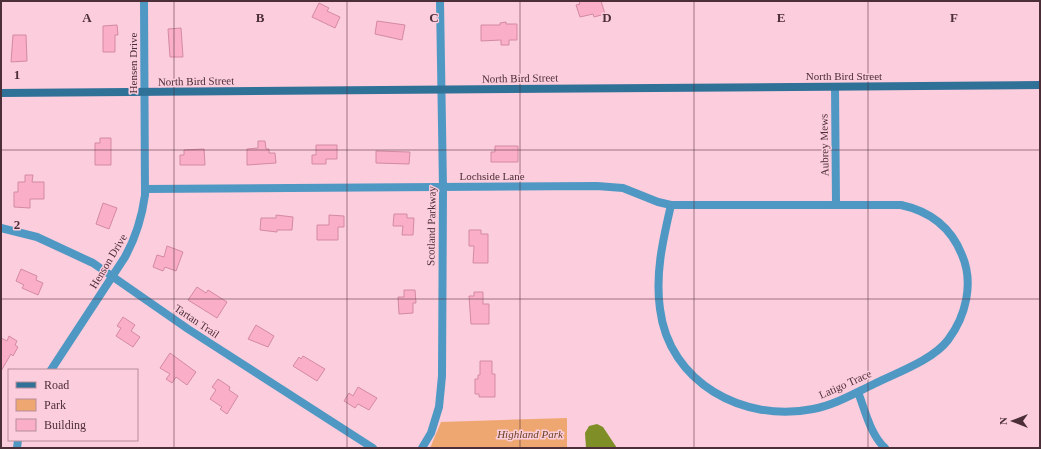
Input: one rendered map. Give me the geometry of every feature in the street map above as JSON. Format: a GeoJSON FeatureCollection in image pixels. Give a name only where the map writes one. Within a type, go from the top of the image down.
{"type":"FeatureCollection","features":[{"type":"Feature","properties":{"kind":"street","name":"Hensen Drive"},"geometry":{"type":"LineString","coordinates":[[144,1],[144,126]]}},
{"type":"Feature","properties":{"kind":"street","name":"Scotland Parkway"},"geometry":{"type":"LineString","coordinates":[[422,448],[431,433],[440,398],[443,188],[440,1]]}},
{"type":"Feature","properties":{"kind":"street","name":"North Bird Street"},"geometry":{"type":"LineString","coordinates":[[1,93],[1040,85]]}},
{"type":"Feature","properties":{"kind":"street","name":"Aubrey Mews"},"geometry":{"type":"LineString","coordinates":[[835,87],[836,203]]}},
{"type":"Feature","properties":{"kind":"street","name":"Henson Drive"},"geometry":{"type":"LineString","coordinates":[[52,369],[113,278],[134,240],[143,212],[145,189],[144,126]]}},
{"type":"Feature","properties":{"kind":"street","name":"Lochside Lane"},"geometry":{"type":"LineString","coordinates":[[145,189],[623,188],[658,202],[671,205],[836,203]]}},
{"type":"Feature","properties":{"kind":"street","name":"Latigo Trace"},"geometry":{"type":"LineString","coordinates":[[671,205],[660,252],[658,292],[660,311],[664,326],[685,367],[696,379],[715,394],[733,403],[750,408],[795,412],[813,409],[837,402],[927,357],[947,341],[963,316],[966,304],[967,277],[965,262],[954,239],[943,226],[926,212],[901,205],[836,203]]}},
{"type":"Feature","properties":{"kind":"street","name":"Tartan Trail"},"geometry":{"type":"LineString","coordinates":[[1,228],[48,241],[93,263],[188,329],[372,448]]}},
{"type":"Feature","properties":{"kind":"street"},"geometry":{"type":"LineString","coordinates":[[858,392],[871,428],[880,443],[885,448]]}},
{"type":"Feature","properties":{"kind":"green space","name":"Highland Park"},"geometry":{"type":"Polygon","coordinates":[[[567,418],[567,448],[430,448],[441,422],[567,418]]]}},
{"type":"Feature","properties":{"kind":"shaded area"},"geometry":{"type":"Polygon","coordinates":[[[597,424],[603,427],[617,448],[586,448],[585,433],[589,426],[597,424]]]}},
{"type":"Feature","properties":{"kind":"building"},"geometry":{"type":"Polygon","coordinates":[[[579,1],[601,1],[605,14],[594,17],[593,14],[580,17],[576,5],[580,4],[579,1]]]}},
{"type":"Feature","properties":{"kind":"building"},"geometry":{"type":"Polygon","coordinates":[[[319,3],[329,8],[327,11],[340,17],[335,28],[312,17],[319,3]]]}},
{"type":"Feature","properties":{"kind":"building"},"geometry":{"type":"Polygon","coordinates":[[[377,21],[405,25],[402,40],[375,34],[377,21]]]}},
{"type":"Feature","properties":{"kind":"building"},"geometry":{"type":"Polygon","coordinates":[[[506,22],[506,24],[517,24],[517,40],[509,40],[509,45],[501,45],[501,40],[481,41],[481,25],[500,25],[500,23],[506,22]]]}},
{"type":"Feature","properties":{"kind":"building"},"geometry":{"type":"Polygon","coordinates":[[[117,25],[118,35],[115,35],[115,52],[103,52],[103,26],[117,25]]]}},
{"type":"Feature","properties":{"kind":"building"},"geometry":{"type":"Polygon","coordinates":[[[181,28],[183,57],[170,57],[168,29],[181,28]]]}},
{"type":"Feature","properties":{"kind":"building"},"geometry":{"type":"Polygon","coordinates":[[[13,35],[26,35],[27,61],[11,62],[13,35]]]}},
{"type":"Feature","properties":{"kind":"building"},"geometry":{"type":"Polygon","coordinates":[[[100,138],[111,138],[111,165],[95,165],[95,143],[100,143],[100,138]]]}},
{"type":"Feature","properties":{"kind":"building"},"geometry":{"type":"Polygon","coordinates":[[[258,141],[265,141],[266,149],[269,149],[269,153],[275,153],[276,163],[247,165],[247,149],[258,148],[258,141]]]}},
{"type":"Feature","properties":{"kind":"building"},"geometry":{"type":"Polygon","coordinates":[[[316,145],[337,145],[337,159],[326,159],[326,164],[312,164],[312,155],[316,155],[316,145]]]}},
{"type":"Feature","properties":{"kind":"building"},"geometry":{"type":"Polygon","coordinates":[[[495,146],[518,146],[518,162],[491,162],[491,152],[495,152],[495,146]]]}},
{"type":"Feature","properties":{"kind":"building"},"geometry":{"type":"Polygon","coordinates":[[[204,149],[205,165],[180,165],[180,155],[184,155],[184,150],[204,149]]]}},
{"type":"Feature","properties":{"kind":"building"},"geometry":{"type":"Polygon","coordinates":[[[376,151],[410,152],[409,164],[376,163],[376,151]]]}},
{"type":"Feature","properties":{"kind":"building"},"geometry":{"type":"Polygon","coordinates":[[[25,175],[33,175],[32,182],[44,182],[44,199],[30,199],[30,208],[14,207],[14,192],[18,192],[18,182],[25,182],[25,175]]]}},
{"type":"Feature","properties":{"kind":"building"},"geometry":{"type":"Polygon","coordinates":[[[103,203],[117,208],[109,229],[96,224],[103,203]]]}},
{"type":"Feature","properties":{"kind":"building"},"geometry":{"type":"Polygon","coordinates":[[[394,214],[407,214],[407,218],[414,218],[413,235],[402,235],[403,226],[393,226],[394,214]]]}},
{"type":"Feature","properties":{"kind":"building"},"geometry":{"type":"Polygon","coordinates":[[[276,215],[293,217],[292,230],[277,230],[277,232],[260,230],[261,218],[276,218],[276,215]]]}},
{"type":"Feature","properties":{"kind":"building"},"geometry":{"type":"Polygon","coordinates":[[[329,215],[344,216],[344,227],[338,227],[338,240],[317,240],[317,225],[329,225],[329,215]]]}},
{"type":"Feature","properties":{"kind":"building"},"geometry":{"type":"Polygon","coordinates":[[[469,230],[481,230],[481,234],[488,234],[488,263],[473,263],[474,246],[469,246],[469,230]]]}},
{"type":"Feature","properties":{"kind":"building"},"geometry":{"type":"Polygon","coordinates":[[[167,246],[183,252],[176,271],[165,267],[163,271],[153,267],[157,255],[164,257],[167,246]]]}},
{"type":"Feature","properties":{"kind":"building"},"geometry":{"type":"Polygon","coordinates":[[[21,269],[37,276],[36,280],[43,283],[38,295],[22,288],[24,285],[16,281],[21,269]]]}},
{"type":"Feature","properties":{"kind":"building"},"geometry":{"type":"Polygon","coordinates":[[[197,287],[206,293],[208,290],[227,302],[217,318],[188,300],[197,287]]]}},
{"type":"Feature","properties":{"kind":"building"},"geometry":{"type":"Polygon","coordinates":[[[404,290],[415,290],[416,303],[413,303],[413,313],[399,314],[398,297],[404,297],[404,290]]]}},
{"type":"Feature","properties":{"kind":"building"},"geometry":{"type":"Polygon","coordinates":[[[474,292],[483,292],[483,304],[489,304],[489,324],[471,324],[469,296],[474,296],[474,292]]]}},
{"type":"Feature","properties":{"kind":"building"},"geometry":{"type":"Polygon","coordinates":[[[123,317],[135,325],[131,331],[140,337],[133,347],[116,336],[121,328],[117,326],[123,317]]]}},
{"type":"Feature","properties":{"kind":"building"},"geometry":{"type":"Polygon","coordinates":[[[256,325],[274,336],[268,347],[248,339],[256,325]]]}},
{"type":"Feature","properties":{"kind":"building"},"geometry":{"type":"Polygon","coordinates":[[[9,336],[17,341],[15,345],[18,347],[13,356],[11,354],[1,371],[1,338],[7,341],[9,336]]]}},
{"type":"Feature","properties":{"kind":"building"},"geometry":{"type":"Polygon","coordinates":[[[170,353],[196,372],[187,385],[176,377],[172,383],[166,379],[170,374],[160,368],[170,353]]]}},
{"type":"Feature","properties":{"kind":"building"},"geometry":{"type":"Polygon","coordinates":[[[303,356],[325,369],[317,381],[293,366],[299,357],[301,359],[303,356]]]}},
{"type":"Feature","properties":{"kind":"building"},"geometry":{"type":"Polygon","coordinates":[[[480,361],[492,361],[492,374],[495,374],[495,397],[479,397],[479,394],[475,394],[475,379],[478,379],[478,375],[480,375],[480,361]]]}},
{"type":"Feature","properties":{"kind":"building"},"geometry":{"type":"Polygon","coordinates":[[[218,379],[230,387],[229,390],[238,396],[227,414],[220,409],[222,407],[210,399],[216,390],[212,387],[218,379]]]}},
{"type":"Feature","properties":{"kind":"building"},"geometry":{"type":"Polygon","coordinates":[[[358,387],[377,398],[369,410],[358,404],[355,408],[344,401],[349,393],[353,396],[358,387]]]}}]}
